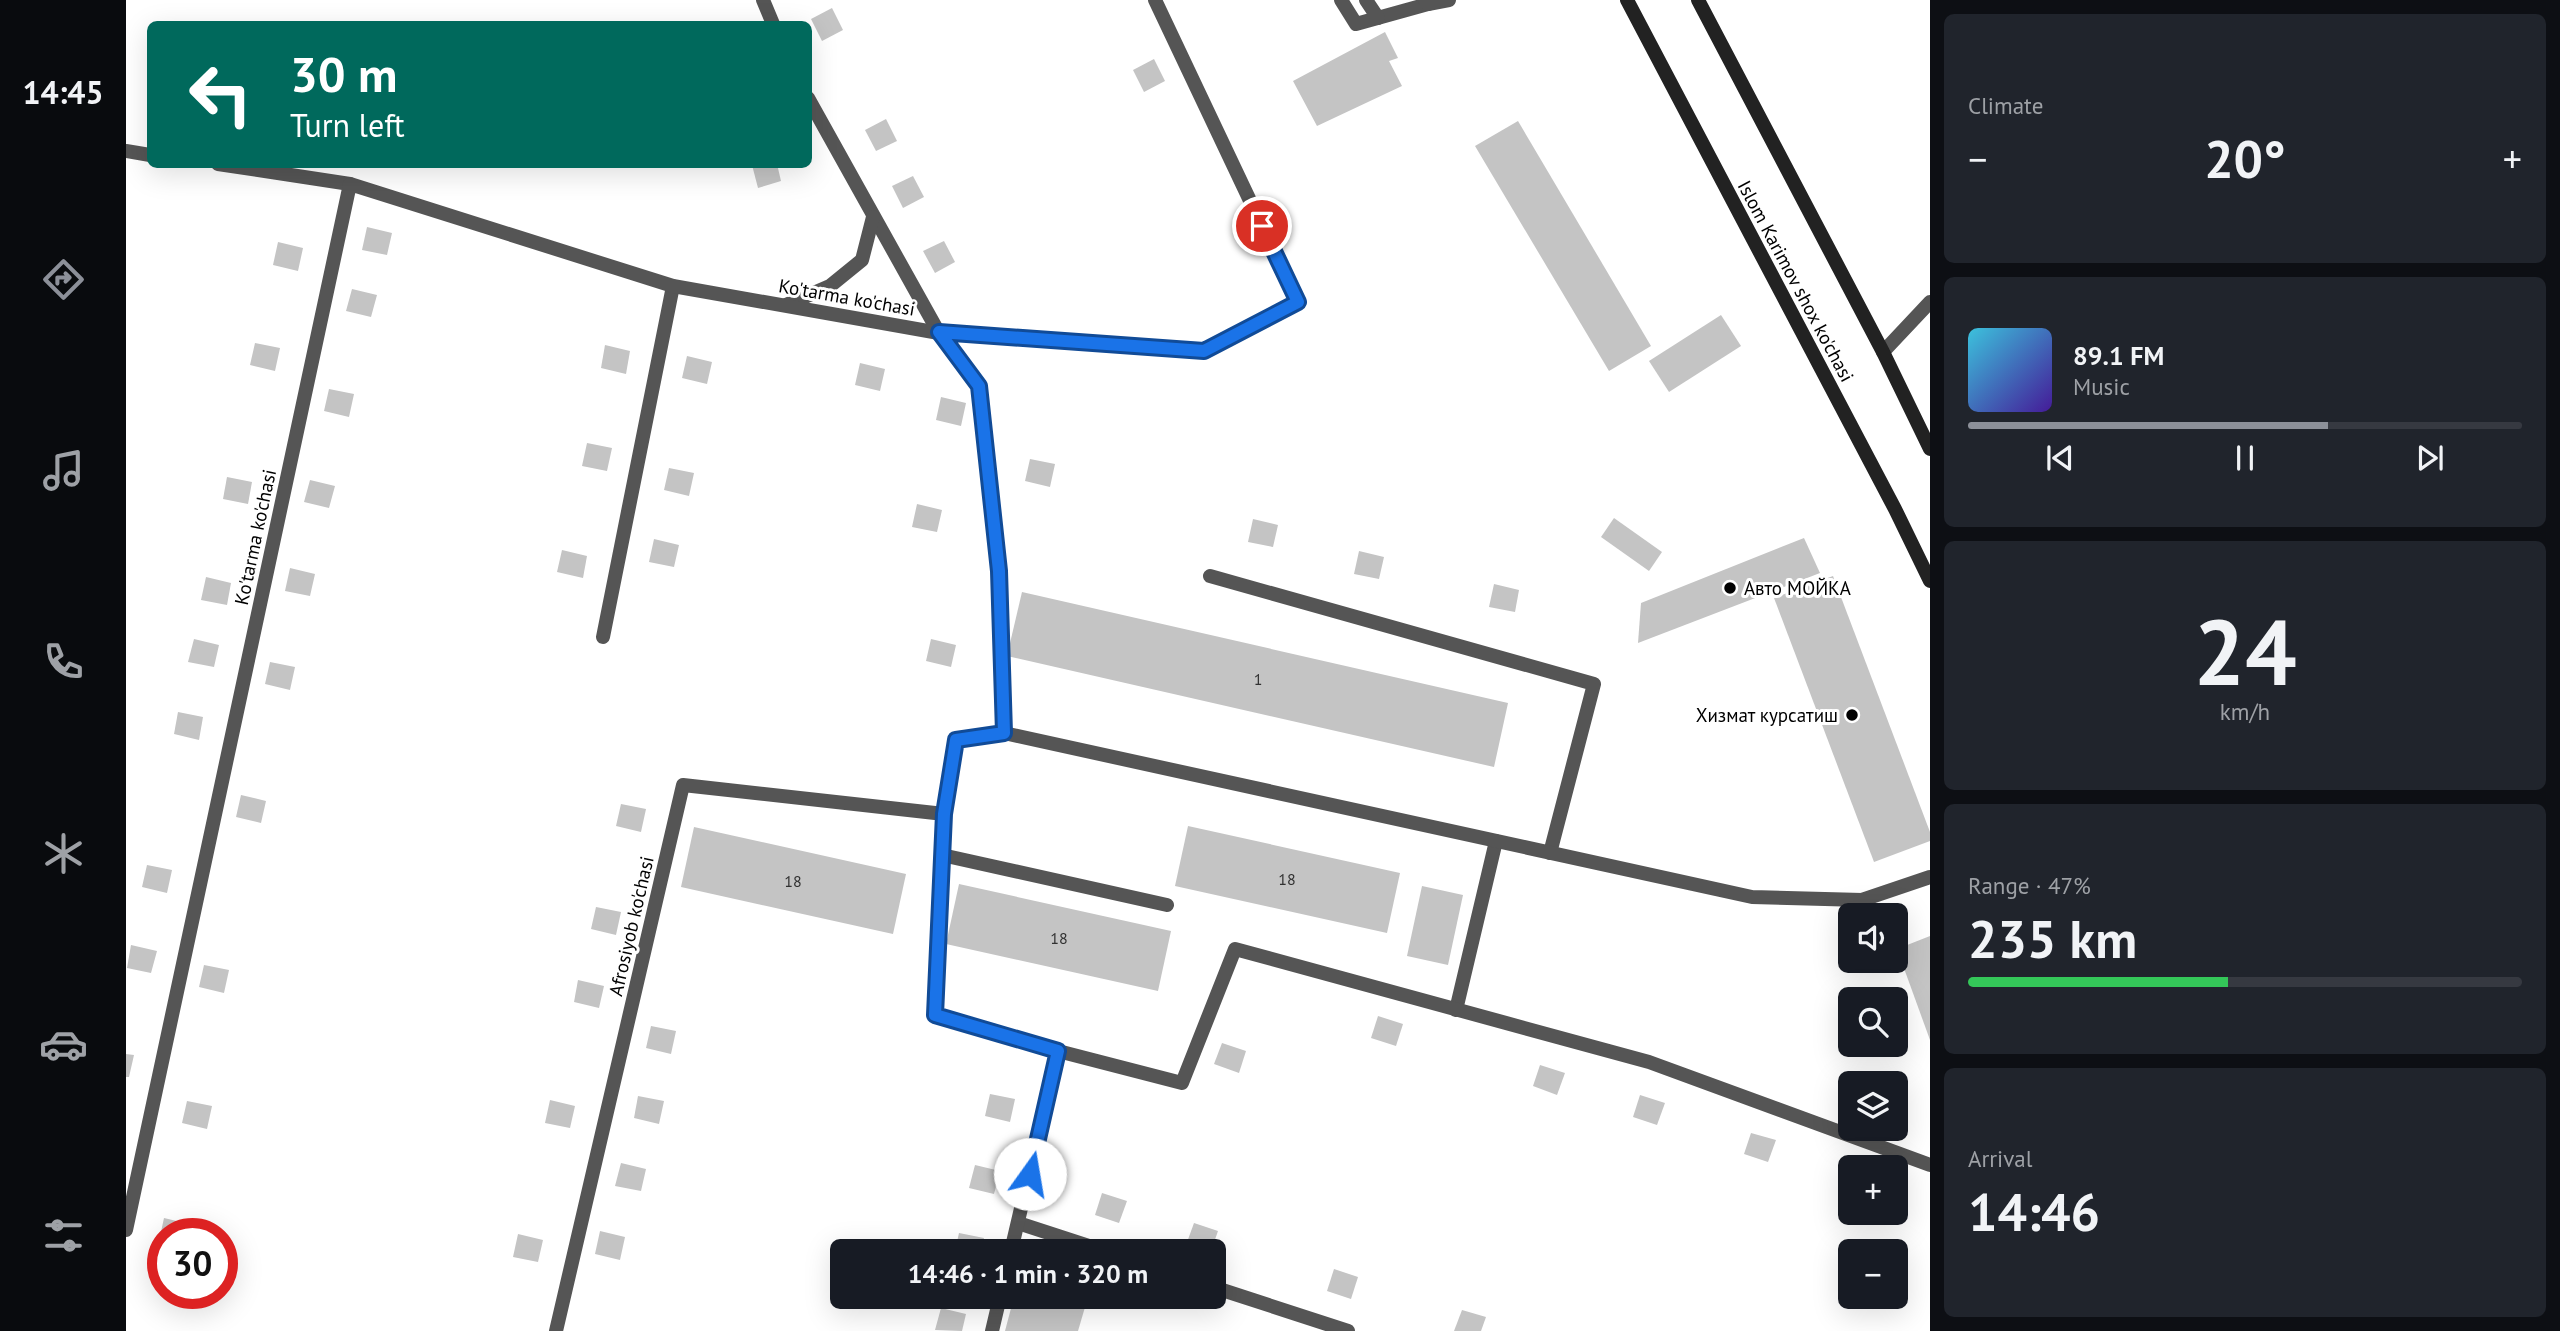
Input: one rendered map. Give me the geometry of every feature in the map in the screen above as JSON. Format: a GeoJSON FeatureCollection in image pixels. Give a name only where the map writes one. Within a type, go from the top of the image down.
{"type":"FeatureCollection","features":[{"type":"Feature","properties":{"kind":"main road","name":"Islom Karimov shox ko'chasi"},"geometry":{"type":"LineString","coordinates":[[1627,0],[1895,509],[1930,581]]}},
{"type":"Feature","properties":{"kind":"main road"},"geometry":{"type":"LineString","coordinates":[[1698,0],[1884,352],[1930,449]]}},
{"type":"Feature","properties":{"kind":"street"},"geometry":{"type":"LineString","coordinates":[[763,0],[772,21]]}},
{"type":"Feature","properties":{"kind":"street","name":"Ko'tarma ko'chasi"},"geometry":{"type":"LineString","coordinates":[[126,1230],[350,184],[673,286],[939,332],[1204,351],[1298,302],[1154,0]]}},
{"type":"Feature","properties":{"kind":"street"},"geometry":{"type":"LineString","coordinates":[[1341,0],[1356,24],[1427,2],[1449,0]]}},
{"type":"Feature","properties":{"kind":"street"},"geometry":{"type":"LineString","coordinates":[[1366,0],[1378,18]]}},
{"type":"Feature","properties":{"kind":"street"},"geometry":{"type":"LineString","coordinates":[[812,105],[939,332],[979,386],[999,571],[1004,733]]}},
{"type":"Feature","properties":{"kind":"street"},"geometry":{"type":"LineString","coordinates":[[126,151],[147,154]]}},
{"type":"Feature","properties":{"kind":"street"},"geometry":{"type":"LineString","coordinates":[[244,168],[350,184]]}},
{"type":"Feature","properties":{"kind":"street"},"geometry":{"type":"LineString","coordinates":[[786,305],[830,286],[862,260],[873,217]]}},
{"type":"Feature","properties":{"kind":"street"},"geometry":{"type":"LineString","coordinates":[[603,637],[673,286]]}},
{"type":"Feature","properties":{"kind":"street"},"geometry":{"type":"LineString","coordinates":[[1884,352],[1930,302]]}},
{"type":"Feature","properties":{"kind":"street"},"geometry":{"type":"LineString","coordinates":[[1210,576],[1594,684],[1550,853]]}},
{"type":"Feature","properties":{"kind":"street"},"geometry":{"type":"LineString","coordinates":[[1930,877],[1862,900],[1752,897],[1004,733],[956,740],[944,814],[935,1015],[1182,1083],[1235,949],[1650,1062],[1930,1165]]}},
{"type":"Feature","properties":{"kind":"street","name":"Afrosiyob ko'chasi"},"geometry":{"type":"LineString","coordinates":[[556,1331],[683,785],[944,814]]}},
{"type":"Feature","properties":{"kind":"street"},"geometry":{"type":"LineString","coordinates":[[1456,1010],[1496,841]]}},
{"type":"Feature","properties":{"kind":"street"},"geometry":{"type":"LineString","coordinates":[[942,855],[1167,905]]}},
{"type":"Feature","properties":{"kind":"street"},"geometry":{"type":"LineString","coordinates":[[1014,1239],[1058,1051]]}},
{"type":"Feature","properties":{"kind":"street"},"geometry":{"type":"LineString","coordinates":[[126,1152],[142,1156]]}},
{"type":"Feature","properties":{"kind":"street"},"geometry":{"type":"LineString","coordinates":[[1018,1223],[1067,1239]]}},
{"type":"Feature","properties":{"kind":"street"},"geometry":{"type":"LineString","coordinates":[[1226,1291],[1348,1331]]}},
{"type":"Feature","properties":{"kind":"street"},"geometry":{"type":"LineString","coordinates":[[992,1331],[997,1309]]}},
{"type":"Feature","properties":{"kind":"building"},"geometry":{"type":"Polygon","coordinates":[[[832,8],[843,30],[822,41],[811,19],[832,8]]]}},
{"type":"Feature","properties":{"kind":"building"},"geometry":{"type":"Polygon","coordinates":[[[1385,32],[1398,58],[1389,61],[1402,86],[1317,126],[1293,81],[1385,32]]]}},
{"type":"Feature","properties":{"kind":"building"},"geometry":{"type":"Polygon","coordinates":[[[1154,59],[1165,81],[1144,92],[1133,70],[1154,59]]]}},
{"type":"Feature","properties":{"kind":"building"},"geometry":{"type":"Polygon","coordinates":[[[886,119],[897,141],[876,151],[865,130],[886,119]]]}},
{"type":"Feature","properties":{"kind":"building"},"geometry":{"type":"Polygon","coordinates":[[[1518,121],[1651,346],[1609,371],[1475,146],[1518,121]]]}},
{"type":"Feature","properties":{"kind":"building"},"geometry":{"type":"Polygon","coordinates":[[[753,168],[778,168],[781,181],[758,188],[753,168]]]}},
{"type":"Feature","properties":{"kind":"building"},"geometry":{"type":"Polygon","coordinates":[[[913,176],[924,197],[903,208],[892,186],[913,176]]]}},
{"type":"Feature","properties":{"kind":"building"},"geometry":{"type":"Polygon","coordinates":[[[367,227],[392,233],[387,255],[362,250],[367,227]]]}},
{"type":"Feature","properties":{"kind":"building"},"geometry":{"type":"Polygon","coordinates":[[[944,241],[955,262],[935,273],[923,251],[944,241]]]}},
{"type":"Feature","properties":{"kind":"building"},"geometry":{"type":"Polygon","coordinates":[[[278,242],[303,248],[298,271],[273,265],[278,242]]]}},
{"type":"Feature","properties":{"kind":"building"},"geometry":{"type":"Polygon","coordinates":[[[352,289],[377,295],[371,317],[346,311],[352,289]]]}},
{"type":"Feature","properties":{"kind":"building"},"geometry":{"type":"Polygon","coordinates":[[[1721,315],[1741,346],[1669,392],[1649,361],[1721,315]]]}},
{"type":"Feature","properties":{"kind":"building"},"geometry":{"type":"Polygon","coordinates":[[[255,343],[280,348],[275,371],[250,365],[255,343]]]}},
{"type":"Feature","properties":{"kind":"building"},"geometry":{"type":"Polygon","coordinates":[[[605,345],[630,351],[626,374],[601,368],[605,345]]]}},
{"type":"Feature","properties":{"kind":"building"},"geometry":{"type":"Polygon","coordinates":[[[687,356],[712,362],[707,384],[682,378],[687,356]]]}},
{"type":"Feature","properties":{"kind":"building"},"geometry":{"type":"Polygon","coordinates":[[[860,363],[885,369],[880,391],[855,385],[860,363]]]}},
{"type":"Feature","properties":{"kind":"building"},"geometry":{"type":"Polygon","coordinates":[[[329,389],[354,394],[349,417],[324,411],[329,389]]]}},
{"type":"Feature","properties":{"kind":"building"},"geometry":{"type":"Polygon","coordinates":[[[941,397],[966,403],[961,426],[936,420],[941,397]]]}},
{"type":"Feature","properties":{"kind":"building"},"geometry":{"type":"Polygon","coordinates":[[[587,443],[612,448],[607,471],[582,466],[587,443]]]}},
{"type":"Feature","properties":{"kind":"building"},"geometry":{"type":"Polygon","coordinates":[[[1030,459],[1055,464],[1050,487],[1025,481],[1030,459]]]}},
{"type":"Feature","properties":{"kind":"building"},"geometry":{"type":"Polygon","coordinates":[[[669,468],[694,473],[689,496],[664,490],[669,468]]]}},
{"type":"Feature","properties":{"kind":"building"},"geometry":{"type":"Polygon","coordinates":[[[227,477],[252,482],[248,504],[223,499],[227,477]]]}},
{"type":"Feature","properties":{"kind":"building"},"geometry":{"type":"Polygon","coordinates":[[[310,480],[335,486],[329,508],[304,502],[310,480]]]}},
{"type":"Feature","properties":{"kind":"building"},"geometry":{"type":"Polygon","coordinates":[[[917,504],[942,510],[937,532],[912,527],[917,504]]]}},
{"type":"Feature","properties":{"kind":"building"},"geometry":{"type":"Polygon","coordinates":[[[1614,518],[1662,552],[1649,571],[1601,537],[1614,518]]]}},
{"type":"Feature","properties":{"kind":"building"},"geometry":{"type":"Polygon","coordinates":[[[1253,519],[1278,525],[1273,547],[1248,542],[1253,519]]]}},
{"type":"Feature","properties":{"kind":"building","name":"Авто МОЙКА"},"geometry":{"type":"Polygon","coordinates":[[[1804,538],[1820,573],[1638,643],[1641,603],[1804,538]]]}},
{"type":"Feature","properties":{"kind":"building"},"geometry":{"type":"Polygon","coordinates":[[[654,539],[679,545],[674,567],[649,562],[654,539]]]}},
{"type":"Feature","properties":{"kind":"building"},"geometry":{"type":"Polygon","coordinates":[[[562,550],[587,556],[583,578],[557,572],[562,550]]]}},
{"type":"Feature","properties":{"kind":"building"},"geometry":{"type":"Polygon","coordinates":[[[1359,551],[1384,557],[1379,579],[1354,574],[1359,551]]]}},
{"type":"Feature","properties":{"kind":"building"},"geometry":{"type":"Polygon","coordinates":[[[290,568],[315,574],[310,596],[285,591],[290,568]]]}},
{"type":"Feature","properties":{"kind":"building","name":"Хизмат курсатиш"},"geometry":{"type":"Polygon","coordinates":[[[1833,576],[1930,832],[1930,841],[1874,862],[1774,598],[1833,576]]]}},
{"type":"Feature","properties":{"kind":"building"},"geometry":{"type":"Polygon","coordinates":[[[206,577],[231,583],[227,605],[201,600],[206,577]]]}},
{"type":"Feature","properties":{"kind":"building"},"geometry":{"type":"Polygon","coordinates":[[[1494,584],[1519,590],[1515,612],[1489,607],[1494,584]]]}},
{"type":"Feature","properties":{"kind":"building"},"geometry":{"type":"Polygon","coordinates":[[[1022,592],[1508,703],[1494,767],[1007,656],[1022,592]]]}},
{"type":"Feature","properties":{"kind":"building"},"geometry":{"type":"Polygon","coordinates":[[[194,639],[219,645],[214,667],[188,662],[194,639]]]}},
{"type":"Feature","properties":{"kind":"building"},"geometry":{"type":"Polygon","coordinates":[[[931,639],[956,645],[951,667],[926,661],[931,639]]]}},
{"type":"Feature","properties":{"kind":"building"},"geometry":{"type":"Polygon","coordinates":[[[270,662],[295,667],[290,690],[265,684],[270,662]]]}},
{"type":"Feature","properties":{"kind":"building"},"geometry":{"type":"Polygon","coordinates":[[[178,712],[203,717],[199,740],[174,734],[178,712]]]}},
{"type":"Feature","properties":{"kind":"building"},"geometry":{"type":"Polygon","coordinates":[[[241,795],[266,801],[261,823],[236,817],[241,795]]]}},
{"type":"Feature","properties":{"kind":"building"},"geometry":{"type":"Polygon","coordinates":[[[621,804],[646,809],[641,832],[616,826],[621,804]]]}},
{"type":"Feature","properties":{"kind":"building"},"geometry":{"type":"Polygon","coordinates":[[[1188,826],[1400,873],[1387,933],[1175,886],[1188,826]]]}},
{"type":"Feature","properties":{"kind":"building"},"geometry":{"type":"Polygon","coordinates":[[[694,827],[906,874],[893,934],[681,887],[694,827]]]}},
{"type":"Feature","properties":{"kind":"building"},"geometry":{"type":"Polygon","coordinates":[[[147,865],[172,870],[167,893],[142,887],[147,865]]]}},
{"type":"Feature","properties":{"kind":"building"},"geometry":{"type":"Polygon","coordinates":[[[959,884],[1171,931],[1158,991],[946,944],[959,884]]]}},
{"type":"Feature","properties":{"kind":"building"},"geometry":{"type":"Polygon","coordinates":[[[1422,886],[1463,895],[1448,965],[1407,956],[1422,886]]]}},
{"type":"Feature","properties":{"kind":"building"},"geometry":{"type":"Polygon","coordinates":[[[596,907],[621,912],[616,935],[591,929],[596,907]]]}},
{"type":"Feature","properties":{"kind":"building"},"geometry":{"type":"Polygon","coordinates":[[[1930,936],[1930,1040],[1906,973],[1908,973],[1908,945],[1930,936]]]}},
{"type":"Feature","properties":{"kind":"building"},"geometry":{"type":"Polygon","coordinates":[[[131,945],[157,951],[151,973],[127,968],[131,945]]]}},
{"type":"Feature","properties":{"kind":"building"},"geometry":{"type":"Polygon","coordinates":[[[204,965],[229,970],[224,993],[199,987],[204,965]]]}},
{"type":"Feature","properties":{"kind":"building"},"geometry":{"type":"Polygon","coordinates":[[[578,980],[604,986],[599,1008],[574,1002],[578,980]]]}},
{"type":"Feature","properties":{"kind":"building"},"geometry":{"type":"Polygon","coordinates":[[[1378,1016],[1403,1024],[1396,1046],[1371,1038],[1378,1016]]]}},
{"type":"Feature","properties":{"kind":"building"},"geometry":{"type":"Polygon","coordinates":[[[651,1026],[676,1031],[671,1054],[646,1048],[651,1026]]]}},
{"type":"Feature","properties":{"kind":"building"},"geometry":{"type":"Polygon","coordinates":[[[1222,1043],[1246,1051],[1239,1073],[1214,1064],[1222,1043]]]}},
{"type":"Feature","properties":{"kind":"building"},"geometry":{"type":"Polygon","coordinates":[[[126,1054],[134,1055],[129,1077],[126,1077],[126,1054]]]}},
{"type":"Feature","properties":{"kind":"building"},"geometry":{"type":"Polygon","coordinates":[[[1540,1065],[1565,1073],[1557,1095],[1533,1086],[1540,1065]]]}},
{"type":"Feature","properties":{"kind":"building"},"geometry":{"type":"Polygon","coordinates":[[[990,1094],[1015,1099],[1010,1122],[985,1116],[990,1094]]]}},
{"type":"Feature","properties":{"kind":"building"},"geometry":{"type":"Polygon","coordinates":[[[1640,1095],[1665,1103],[1657,1125],[1633,1117],[1640,1095]]]}},
{"type":"Feature","properties":{"kind":"building"},"geometry":{"type":"Polygon","coordinates":[[[638,1096],[664,1101],[659,1124],[634,1118],[638,1096]]]}},
{"type":"Feature","properties":{"kind":"building"},"geometry":{"type":"Polygon","coordinates":[[[550,1100],[575,1106],[570,1128],[545,1123],[550,1100]]]}},
{"type":"Feature","properties":{"kind":"building"},"geometry":{"type":"Polygon","coordinates":[[[187,1101],[212,1106],[207,1129],[182,1123],[187,1101]]]}},
{"type":"Feature","properties":{"kind":"building"},"geometry":{"type":"Polygon","coordinates":[[[1751,1133],[1776,1140],[1768,1162],[1744,1154],[1751,1133]]]}},
{"type":"Feature","properties":{"kind":"building"},"geometry":{"type":"Polygon","coordinates":[[[621,1163],[646,1169],[641,1191],[615,1186],[621,1163]]]}},
{"type":"Feature","properties":{"kind":"building"},"geometry":{"type":"Polygon","coordinates":[[[975,1165],[1000,1171],[994,1194],[969,1188],[975,1165]]]}},
{"type":"Feature","properties":{"kind":"building"},"geometry":{"type":"Polygon","coordinates":[[[1102,1193],[1127,1201],[1119,1223],[1095,1215],[1102,1193]]]}},
{"type":"Feature","properties":{"kind":"building"},"geometry":{"type":"Polygon","coordinates":[[[1194,1223],[1218,1231],[1215,1239],[1188,1239],[1194,1223]]]}},
{"type":"Feature","properties":{"kind":"building"},"geometry":{"type":"Polygon","coordinates":[[[600,1231],[625,1237],[620,1260],[595,1254],[600,1231]]]}},
{"type":"Feature","properties":{"kind":"building"},"geometry":{"type":"Polygon","coordinates":[[[959,1233],[984,1238],[984,1239],[958,1239],[959,1233]]]}},
{"type":"Feature","properties":{"kind":"building"},"geometry":{"type":"Polygon","coordinates":[[[518,1234],[543,1240],[538,1262],[513,1257],[518,1234]]]}},
{"type":"Feature","properties":{"kind":"building"},"geometry":{"type":"Polygon","coordinates":[[[1334,1269],[1358,1277],[1351,1299],[1327,1291],[1334,1269]]]}},
{"type":"Feature","properties":{"kind":"building"},"geometry":{"type":"Polygon","coordinates":[[[941,1309],[966,1314],[962,1331],[935,1330],[941,1309]]]}},
{"type":"Feature","properties":{"kind":"building"},"geometry":{"type":"Polygon","coordinates":[[[1011,1309],[1084,1309],[1078,1331],[1005,1331],[1011,1309]]]}},
{"type":"Feature","properties":{"kind":"building"},"geometry":{"type":"Polygon","coordinates":[[[1462,1310],[1486,1317],[1481,1331],[1454,1331],[1462,1310]]]}},
{"type":"Feature","properties":{"kind":"place","name":"Авто МОЙКА"},"geometry":{"type":"Point","coordinates":[1730,588]}},
{"type":"Feature","properties":{"kind":"place","name":"Хизмат курсатиш"},"geometry":{"type":"Point","coordinates":[1852,715]}},
{"type":"Feature","properties":{"kind":"route"},"geometry":{"type":"LineString","coordinates":[[1030,1174],[1058,1051],[935,1015],[944,814],[956,740],[1004,733],[999,571],[979,386],[939,332],[1204,351],[1298,302],[1262,226]]}}]}
